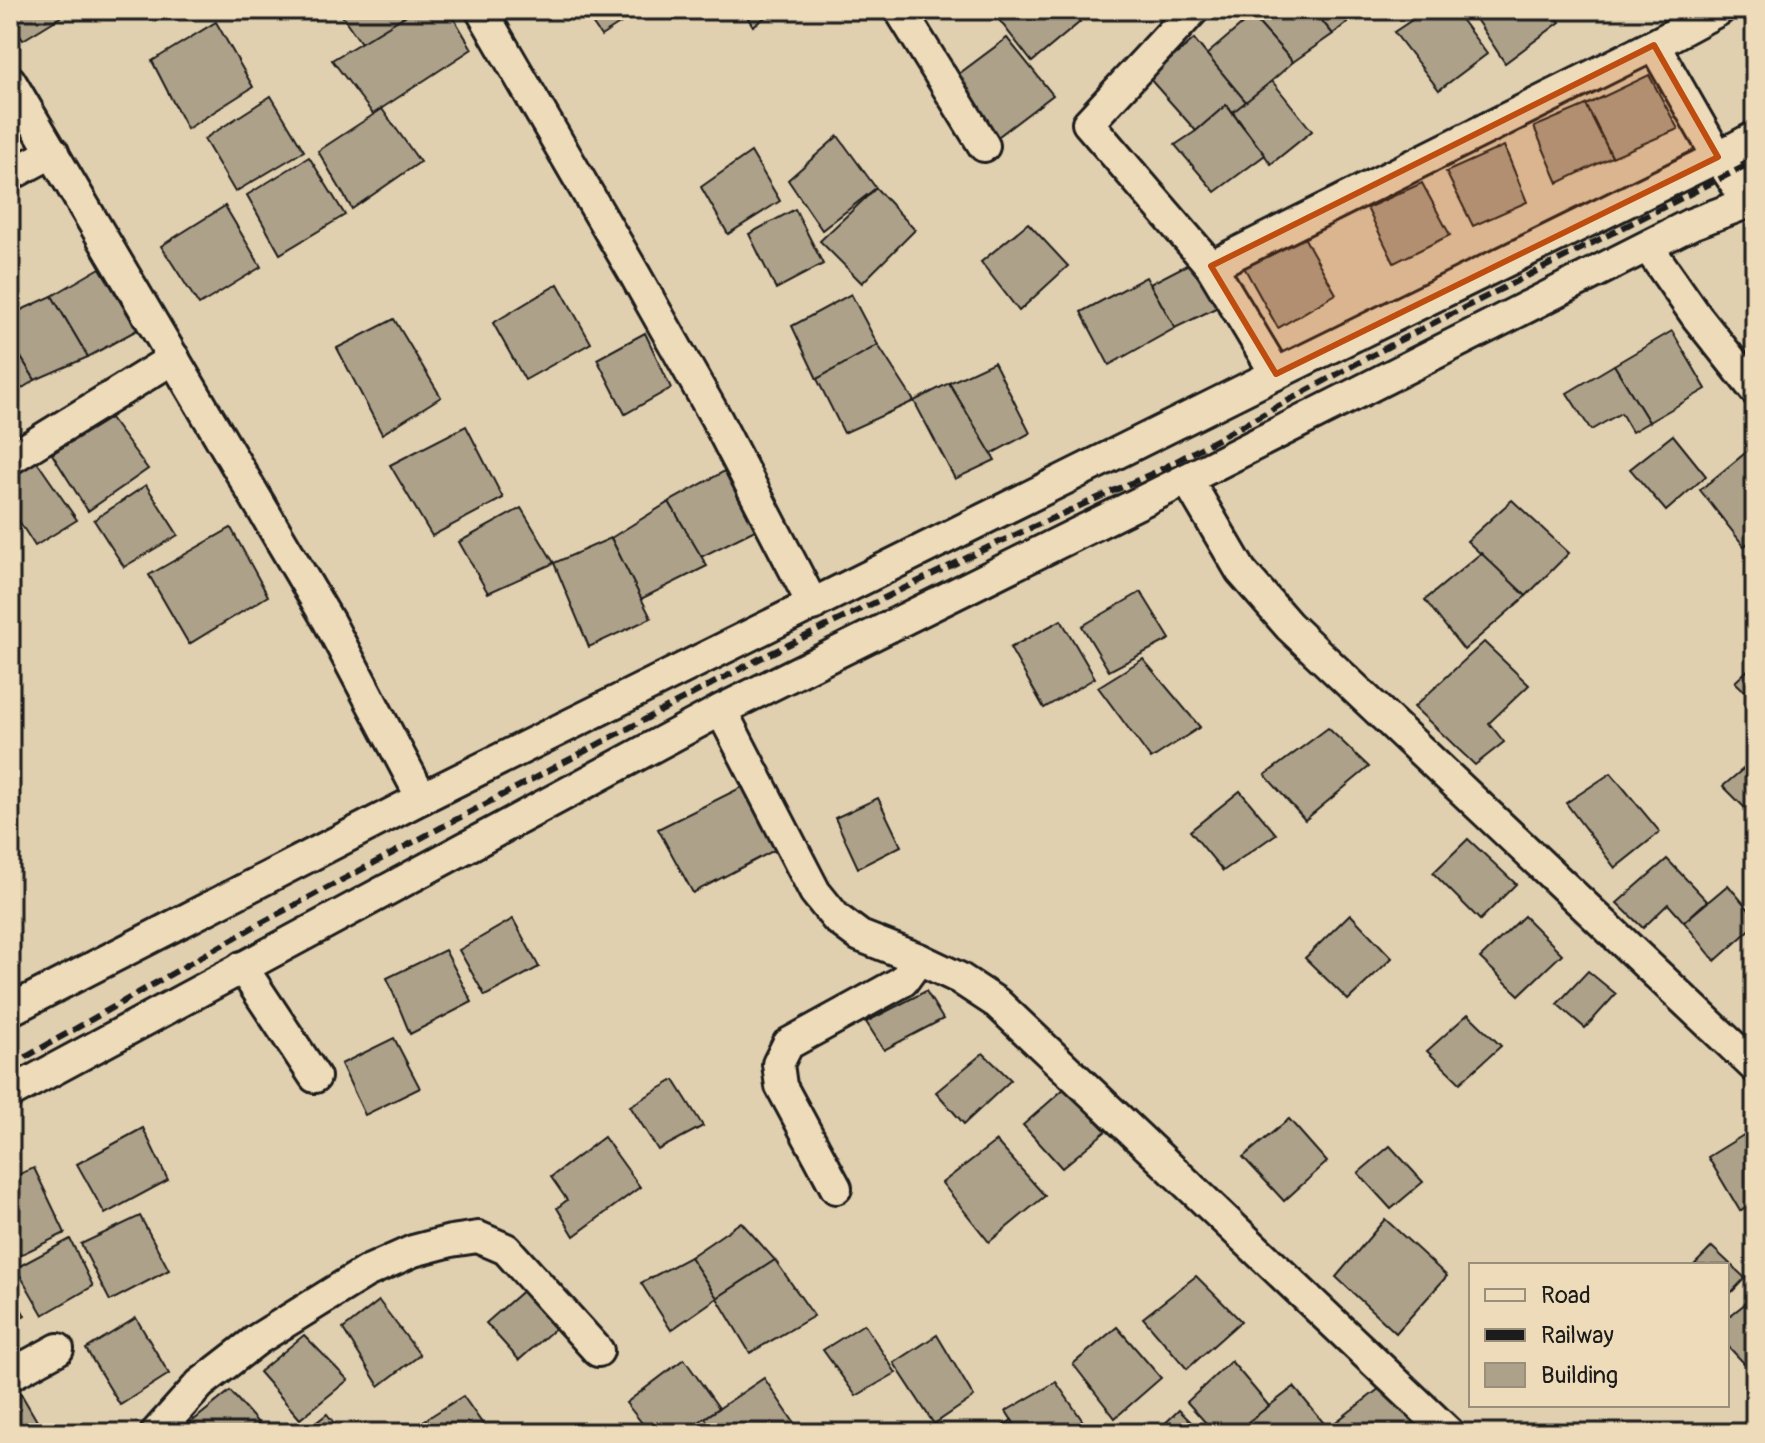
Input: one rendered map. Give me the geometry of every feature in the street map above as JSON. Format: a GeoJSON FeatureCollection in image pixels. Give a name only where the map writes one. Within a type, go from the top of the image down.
{"type":"FeatureCollection","features":[{"type":"Feature","properties":{"kind":"street"},"geometry":{"type":"LineString","coordinates":[[481,10],[716,418],[813,605]]}},
{"type":"Feature","properties":{"kind":"street"},"geometry":{"type":"LineString","coordinates":[[900,10],[984,146]]}},
{"type":"Feature","properties":{"kind":"street"},"geometry":{"type":"LineString","coordinates":[[1193,10],[1088,123],[1211,266],[1276,374]]}},
{"type":"Feature","properties":{"kind":"street"},"geometry":{"type":"LineString","coordinates":[[1211,266],[1719,10]]}},
{"type":"Feature","properties":{"kind":"street"},"geometry":{"type":"LineString","coordinates":[[10,1093],[721,710],[1691,224],[1751,201],[1718,157],[1654,45]]}},
{"type":"Feature","properties":{"kind":"street"},"geometry":{"type":"LineString","coordinates":[[10,81],[329,622],[422,798]]}},
{"type":"Feature","properties":{"kind":"street"},"geometry":{"type":"LineString","coordinates":[[10,1010],[422,798],[1755,137]]}},
{"type":"Feature","properties":{"kind":"street"},"geometry":{"type":"LineString","coordinates":[[10,175],[53,152]]}},
{"type":"Feature","properties":{"kind":"street"},"geometry":{"type":"LineString","coordinates":[[1648,247],[1697,317],[1755,390]]}},
{"type":"Feature","properties":{"kind":"street"},"geometry":{"type":"LineString","coordinates":[[10,459],[174,358]]}},
{"type":"Feature","properties":{"kind":"street"},"geometry":{"type":"LineString","coordinates":[[1187,479],[1241,571],[1289,626],[1755,1067]]}},
{"type":"Feature","properties":{"kind":"street"},"geometry":{"type":"LineString","coordinates":[[721,710],[815,892],[836,918],[860,936],[959,978],[997,1003],[1449,1433]]}},
{"type":"Feature","properties":{"kind":"street"},"geometry":{"type":"LineString","coordinates":[[836,1188],[781,1086],[778,1064],[788,1044],[903,981],[919,959]]}},
{"type":"Feature","properties":{"kind":"street"},"geometry":{"type":"LineString","coordinates":[[242,967],[315,1077]]}},
{"type":"Feature","properties":{"kind":"street"},"geometry":{"type":"LineString","coordinates":[[156,1433],[200,1384],[258,1339],[366,1272],[413,1251],[451,1241],[478,1237],[506,1249],[598,1351]]}},
{"type":"Feature","properties":{"kind":"street"},"geometry":{"type":"LineString","coordinates":[[10,1375],[58,1349]]}},
{"type":"Feature","properties":{"kind":"highlighted area"},"geometry":{"type":"Polygon","coordinates":[[[1654,45],[1718,157],[1276,374],[1211,266],[1654,45]]]}},
{"type":"Feature","properties":{"kind":"building"},"geometry":{"type":"Polygon","coordinates":[[[10,10],[72,10],[23,40],[10,21],[10,10]]]}},
{"type":"Feature","properties":{"kind":"building"},"geometry":{"type":"Polygon","coordinates":[[[338,10],[415,10],[361,43],[338,10]]]}},
{"type":"Feature","properties":{"kind":"building"},"geometry":{"type":"Polygon","coordinates":[[[415,10],[449,10],[472,49],[373,114],[332,60],[415,10]]]}},
{"type":"Feature","properties":{"kind":"building"},"geometry":{"type":"Polygon","coordinates":[[[583,10],[641,10],[601,36],[583,10]]]}},
{"type":"Feature","properties":{"kind":"building"},"geometry":{"type":"Polygon","coordinates":[[[743,10],[776,10],[753,26],[743,10]]]}},
{"type":"Feature","properties":{"kind":"building"},"geometry":{"type":"Polygon","coordinates":[[[1071,10],[1080,22],[1032,62],[993,12],[1071,10]]]}},
{"type":"Feature","properties":{"kind":"building"},"geometry":{"type":"Polygon","coordinates":[[[1259,10],[1313,10],[1333,34],[1293,62],[1252,16],[1259,10]]]}},
{"type":"Feature","properties":{"kind":"building"},"geometry":{"type":"Polygon","coordinates":[[[1313,10],[1362,10],[1333,34],[1313,10]]]}},
{"type":"Feature","properties":{"kind":"building"},"geometry":{"type":"Polygon","coordinates":[[[1427,10],[1454,10],[1487,54],[1439,90],[1394,32],[1427,10]]]}},
{"type":"Feature","properties":{"kind":"building"},"geometry":{"type":"Polygon","coordinates":[[[1470,10],[1552,10],[1560,22],[1505,63],[1470,10]]]}},
{"type":"Feature","properties":{"kind":"building"},"geometry":{"type":"Polygon","coordinates":[[[1252,16],[1293,62],[1247,103],[1206,55],[1252,16]]]}},
{"type":"Feature","properties":{"kind":"building"},"geometry":{"type":"Polygon","coordinates":[[[216,22],[253,87],[187,129],[152,61],[216,22]]]}},
{"type":"Feature","properties":{"kind":"building"},"geometry":{"type":"Polygon","coordinates":[[[1007,38],[1053,95],[995,139],[952,79],[1007,38]]]}},
{"type":"Feature","properties":{"kind":"building"},"geometry":{"type":"Polygon","coordinates":[[[1194,39],[1247,103],[1233,112],[1226,105],[1196,131],[1149,78],[1194,39]]]}},
{"type":"Feature","properties":{"kind":"building"},"geometry":{"type":"Polygon","coordinates":[[[1649,75],[1678,129],[1612,157],[1586,105],[1649,75]]]}},
{"type":"Feature","properties":{"kind":"building"},"geometry":{"type":"Polygon","coordinates":[[[1272,81],[1312,131],[1271,164],[1233,112],[1272,81]]]}},
{"type":"Feature","properties":{"kind":"building"},"geometry":{"type":"Polygon","coordinates":[[[271,96],[304,151],[235,192],[204,139],[271,96]]]}},
{"type":"Feature","properties":{"kind":"building"},"geometry":{"type":"Polygon","coordinates":[[[1226,105],[1265,155],[1215,192],[1175,145],[1226,105]]]}},
{"type":"Feature","properties":{"kind":"building"},"geometry":{"type":"Polygon","coordinates":[[[1586,105],[1612,157],[1558,183],[1534,127],[1586,105]]]}},
{"type":"Feature","properties":{"kind":"building"},"geometry":{"type":"Polygon","coordinates":[[[382,109],[420,162],[352,209],[318,151],[382,109]]]}},
{"type":"Feature","properties":{"kind":"building"},"geometry":{"type":"Polygon","coordinates":[[[838,136],[876,188],[822,230],[788,180],[838,136]]]}},
{"type":"Feature","properties":{"kind":"building"},"geometry":{"type":"Polygon","coordinates":[[[1504,146],[1527,202],[1473,226],[1446,172],[1504,146]]]}},
{"type":"Feature","properties":{"kind":"building"},"geometry":{"type":"Polygon","coordinates":[[[751,152],[780,201],[728,234],[701,187],[751,152]]]}},
{"type":"Feature","properties":{"kind":"building"},"geometry":{"type":"Polygon","coordinates":[[[309,157],[345,215],[280,254],[247,195],[309,157]]]}},
{"type":"Feature","properties":{"kind":"building"},"geometry":{"type":"Polygon","coordinates":[[[1422,183],[1450,235],[1394,263],[1367,208],[1422,183]]]}},
{"type":"Feature","properties":{"kind":"building"},"geometry":{"type":"Polygon","coordinates":[[[876,188],[915,230],[862,283],[820,241],[876,188]]]}},
{"type":"Feature","properties":{"kind":"building"},"geometry":{"type":"Polygon","coordinates":[[[225,206],[261,267],[199,305],[161,246],[225,206]]]}},
{"type":"Feature","properties":{"kind":"building"},"geometry":{"type":"Polygon","coordinates":[[[795,209],[823,264],[776,289],[749,234],[795,209]]]}},
{"type":"Feature","properties":{"kind":"building"},"geometry":{"type":"Polygon","coordinates":[[[1028,223],[1068,266],[1019,311],[981,262],[1028,223]]]}},
{"type":"Feature","properties":{"kind":"building"},"geometry":{"type":"Polygon","coordinates":[[[1300,230],[1336,294],[1278,328],[1241,262],[1300,230]]]}},
{"type":"Feature","properties":{"kind":"building"},"geometry":{"type":"Polygon","coordinates":[[[1198,259],[1226,303],[1175,328],[1150,284],[1198,259]]]}},
{"type":"Feature","properties":{"kind":"building"},"geometry":{"type":"Polygon","coordinates":[[[100,268],[137,330],[88,357],[52,296],[100,268]]]}},
{"type":"Feature","properties":{"kind":"building"},"geometry":{"type":"Polygon","coordinates":[[[1146,277],[1175,328],[1109,365],[1081,312],[1146,277]]]}},
{"type":"Feature","properties":{"kind":"building"},"geometry":{"type":"Polygon","coordinates":[[[558,284],[591,343],[525,380],[493,323],[558,284]]]}},
{"type":"Feature","properties":{"kind":"building"},"geometry":{"type":"Polygon","coordinates":[[[851,294],[878,345],[817,379],[792,326],[851,294]]]}},
{"type":"Feature","properties":{"kind":"building"},"geometry":{"type":"Polygon","coordinates":[[[52,296],[88,357],[35,380],[10,340],[10,315],[52,296]]]}},
{"type":"Feature","properties":{"kind":"building"},"geometry":{"type":"Polygon","coordinates":[[[394,319],[441,397],[382,434],[337,348],[394,319]]]}},
{"type":"Feature","properties":{"kind":"building"},"geometry":{"type":"Polygon","coordinates":[[[1672,331],[1706,389],[1649,422],[1614,365],[1672,331]]]}},
{"type":"Feature","properties":{"kind":"building"},"geometry":{"type":"Polygon","coordinates":[[[645,333],[671,388],[625,414],[597,359],[645,333]]]}},
{"type":"Feature","properties":{"kind":"building"},"geometry":{"type":"Polygon","coordinates":[[[10,340],[35,380],[10,396],[10,340]]]}},
{"type":"Feature","properties":{"kind":"building"},"geometry":{"type":"Polygon","coordinates":[[[878,345],[914,401],[844,433],[817,379],[878,345]]]}},
{"type":"Feature","properties":{"kind":"building"},"geometry":{"type":"Polygon","coordinates":[[[994,362],[1030,433],[991,454],[949,383],[994,362]]]}},
{"type":"Feature","properties":{"kind":"building"},"geometry":{"type":"Polygon","coordinates":[[[1614,365],[1649,422],[1632,432],[1621,413],[1591,430],[1567,393],[1614,365]]]}},
{"type":"Feature","properties":{"kind":"building"},"geometry":{"type":"Polygon","coordinates":[[[949,383],[995,460],[955,479],[914,401],[949,383]]]}},
{"type":"Feature","properties":{"kind":"building"},"geometry":{"type":"Polygon","coordinates":[[[110,418],[148,469],[88,511],[52,454],[110,418]]]}},
{"type":"Feature","properties":{"kind":"building"},"geometry":{"type":"Polygon","coordinates":[[[466,426],[503,498],[432,536],[390,465],[466,426]]]}},
{"type":"Feature","properties":{"kind":"building"},"geometry":{"type":"Polygon","coordinates":[[[1673,435],[1706,476],[1666,511],[1630,469],[1673,435]]]}},
{"type":"Feature","properties":{"kind":"building"},"geometry":{"type":"Polygon","coordinates":[[[1749,450],[1755,457],[1755,538],[1744,546],[1700,490],[1749,450]]]}},
{"type":"Feature","properties":{"kind":"building"},"geometry":{"type":"Polygon","coordinates":[[[35,459],[77,520],[35,546],[10,507],[10,476],[35,459]]]}},
{"type":"Feature","properties":{"kind":"building"},"geometry":{"type":"Polygon","coordinates":[[[725,471],[755,530],[701,557],[669,502],[725,471]]]}},
{"type":"Feature","properties":{"kind":"building"},"geometry":{"type":"Polygon","coordinates":[[[146,485],[178,535],[124,567],[94,520],[146,485]]]}},
{"type":"Feature","properties":{"kind":"building"},"geometry":{"type":"Polygon","coordinates":[[[1512,500],[1569,553],[1526,596],[1467,541],[1512,500]]]}},
{"type":"Feature","properties":{"kind":"building"},"geometry":{"type":"Polygon","coordinates":[[[669,502],[707,566],[641,599],[611,538],[669,502]]]}},
{"type":"Feature","properties":{"kind":"building"},"geometry":{"type":"Polygon","coordinates":[[[521,508],[554,563],[488,593],[459,542],[521,508]]]}},
{"type":"Feature","properties":{"kind":"building"},"geometry":{"type":"Polygon","coordinates":[[[231,528],[268,596],[189,644],[149,575],[231,528]]]}},
{"type":"Feature","properties":{"kind":"building"},"geometry":{"type":"Polygon","coordinates":[[[611,538],[651,618],[589,647],[554,563],[611,538]]]}},
{"type":"Feature","properties":{"kind":"building"},"geometry":{"type":"Polygon","coordinates":[[[1481,553],[1526,596],[1464,650],[1425,600],[1481,553]]]}},
{"type":"Feature","properties":{"kind":"building"},"geometry":{"type":"Polygon","coordinates":[[[1141,592],[1170,639],[1109,671],[1082,626],[1141,592]]]}},
{"type":"Feature","properties":{"kind":"building"},"geometry":{"type":"Polygon","coordinates":[[[1061,620],[1095,678],[1044,708],[1010,648],[1061,620]]]}},
{"type":"Feature","properties":{"kind":"building"},"geometry":{"type":"Polygon","coordinates":[[[1484,642],[1529,685],[1489,723],[1504,742],[1475,765],[1414,707],[1484,642]]]}},
{"type":"Feature","properties":{"kind":"building"},"geometry":{"type":"Polygon","coordinates":[[[1143,659],[1200,727],[1151,759],[1098,687],[1143,659]]]}},
{"type":"Feature","properties":{"kind":"building"},"geometry":{"type":"Polygon","coordinates":[[[1755,663],[1755,701],[1735,682],[1755,663]]]}},
{"type":"Feature","properties":{"kind":"building"},"geometry":{"type":"Polygon","coordinates":[[[1328,728],[1369,767],[1305,820],[1265,775],[1328,728]]]}},
{"type":"Feature","properties":{"kind":"building"},"geometry":{"type":"Polygon","coordinates":[[[1755,759],[1755,818],[1723,786],[1755,759]]]}},
{"type":"Feature","properties":{"kind":"building"},"geometry":{"type":"Polygon","coordinates":[[[1611,773],[1660,832],[1615,868],[1566,803],[1611,773]]]}},
{"type":"Feature","properties":{"kind":"building"},"geometry":{"type":"Polygon","coordinates":[[[752,782],[784,845],[693,893],[658,829],[752,782]]]}},
{"type":"Feature","properties":{"kind":"building"},"geometry":{"type":"Polygon","coordinates":[[[1240,791],[1276,834],[1223,871],[1190,831],[1240,791]]]}},
{"type":"Feature","properties":{"kind":"building"},"geometry":{"type":"Polygon","coordinates":[[[878,798],[901,846],[858,868],[835,818],[878,798]]]}},
{"type":"Feature","properties":{"kind":"building"},"geometry":{"type":"Polygon","coordinates":[[[1468,839],[1516,884],[1480,920],[1433,873],[1468,839]]]}},
{"type":"Feature","properties":{"kind":"building"},"geometry":{"type":"Polygon","coordinates":[[[1667,859],[1707,901],[1684,922],[1668,904],[1643,928],[1617,903],[1667,859]]]}},
{"type":"Feature","properties":{"kind":"building"},"geometry":{"type":"Polygon","coordinates":[[[1728,885],[1755,917],[1755,925],[1715,961],[1684,922],[1728,885]]]}},
{"type":"Feature","properties":{"kind":"building"},"geometry":{"type":"Polygon","coordinates":[[[1350,914],[1392,958],[1348,1000],[1305,958],[1350,914]]]}},
{"type":"Feature","properties":{"kind":"building"},"geometry":{"type":"Polygon","coordinates":[[[1524,916],[1562,954],[1519,995],[1480,958],[1524,916]]]}},
{"type":"Feature","properties":{"kind":"building"},"geometry":{"type":"Polygon","coordinates":[[[513,919],[539,967],[485,996],[459,950],[513,919]]]}},
{"type":"Feature","properties":{"kind":"building"},"geometry":{"type":"Polygon","coordinates":[[[445,950],[472,1002],[410,1034],[387,978],[445,950]]]}},
{"type":"Feature","properties":{"kind":"building"},"geometry":{"type":"Polygon","coordinates":[[[1588,971],[1616,994],[1585,1028],[1557,1004],[1588,971]]]}},
{"type":"Feature","properties":{"kind":"building"},"geometry":{"type":"Polygon","coordinates":[[[926,991],[943,1019],[884,1050],[866,1022],[926,991]]]}},
{"type":"Feature","properties":{"kind":"building"},"geometry":{"type":"Polygon","coordinates":[[[1468,1014],[1501,1046],[1460,1083],[1427,1051],[1468,1014]]]}},
{"type":"Feature","properties":{"kind":"building"},"geometry":{"type":"Polygon","coordinates":[[[394,1038],[420,1088],[365,1115],[341,1064],[394,1038]]]}},
{"type":"Feature","properties":{"kind":"building"},"geometry":{"type":"Polygon","coordinates":[[[983,1053],[1011,1080],[964,1124],[936,1092],[983,1053]]]}},
{"type":"Feature","properties":{"kind":"building"},"geometry":{"type":"Polygon","coordinates":[[[674,1080],[703,1126],[658,1150],[630,1106],[674,1080]]]}},
{"type":"Feature","properties":{"kind":"building"},"geometry":{"type":"Polygon","coordinates":[[[1065,1088],[1106,1131],[1062,1168],[1023,1125],[1065,1088]]]}},
{"type":"Feature","properties":{"kind":"building"},"geometry":{"type":"Polygon","coordinates":[[[1289,1119],[1327,1162],[1284,1201],[1243,1157],[1289,1119]]]}},
{"type":"Feature","properties":{"kind":"building"},"geometry":{"type":"Polygon","coordinates":[[[143,1128],[168,1180],[105,1214],[77,1164],[143,1128]]]}},
{"type":"Feature","properties":{"kind":"building"},"geometry":{"type":"Polygon","coordinates":[[[1755,1128],[1755,1200],[1740,1211],[1708,1157],[1755,1128]]]}},
{"type":"Feature","properties":{"kind":"building"},"geometry":{"type":"Polygon","coordinates":[[[604,1137],[640,1187],[574,1236],[557,1208],[567,1200],[551,1177],[604,1137]]]}},
{"type":"Feature","properties":{"kind":"building"},"geometry":{"type":"Polygon","coordinates":[[[996,1141],[1045,1196],[989,1242],[942,1183],[996,1141]]]}},
{"type":"Feature","properties":{"kind":"building"},"geometry":{"type":"Polygon","coordinates":[[[1390,1146],[1423,1182],[1391,1209],[1358,1173],[1390,1146]]]}},
{"type":"Feature","properties":{"kind":"building"},"geometry":{"type":"Polygon","coordinates":[[[34,1168],[65,1233],[10,1260],[10,1178],[34,1168]]]}},
{"type":"Feature","properties":{"kind":"building"},"geometry":{"type":"Polygon","coordinates":[[[140,1216],[169,1270],[110,1301],[81,1244],[140,1216]]]}},
{"type":"Feature","properties":{"kind":"building"},"geometry":{"type":"Polygon","coordinates":[[[1385,1219],[1447,1276],[1396,1333],[1336,1277],[1385,1219]]]}},
{"type":"Feature","properties":{"kind":"building"},"geometry":{"type":"Polygon","coordinates":[[[741,1222],[775,1260],[717,1298],[690,1257],[741,1222]]]}},
{"type":"Feature","properties":{"kind":"building"},"geometry":{"type":"Polygon","coordinates":[[[70,1239],[93,1286],[43,1315],[16,1268],[70,1239]]]}},
{"type":"Feature","properties":{"kind":"building"},"geometry":{"type":"Polygon","coordinates":[[[1712,1247],[1745,1278],[1729,1295],[1729,1263],[1696,1263],[1712,1247]]]}},
{"type":"Feature","properties":{"kind":"building"},"geometry":{"type":"Polygon","coordinates":[[[690,1257],[717,1298],[671,1330],[641,1283],[690,1257]]]}},
{"type":"Feature","properties":{"kind":"building"},"geometry":{"type":"Polygon","coordinates":[[[775,1260],[814,1316],[750,1353],[717,1298],[775,1260]]]}},
{"type":"Feature","properties":{"kind":"building"},"geometry":{"type":"Polygon","coordinates":[[[1196,1276],[1241,1321],[1187,1369],[1143,1318],[1196,1276]]]}},
{"type":"Feature","properties":{"kind":"building"},"geometry":{"type":"Polygon","coordinates":[[[10,1288],[25,1316],[10,1324],[10,1288]]]}},
{"type":"Feature","properties":{"kind":"building"},"geometry":{"type":"Polygon","coordinates":[[[526,1288],[559,1325],[519,1360],[486,1323],[526,1288]]]}},
{"type":"Feature","properties":{"kind":"building"},"geometry":{"type":"Polygon","coordinates":[[[1755,1296],[1755,1375],[1729,1347],[1729,1316],[1755,1296]]]}},
{"type":"Feature","properties":{"kind":"building"},"geometry":{"type":"Polygon","coordinates":[[[379,1301],[420,1355],[379,1386],[343,1329],[379,1301]]]}},
{"type":"Feature","properties":{"kind":"building"},"geometry":{"type":"Polygon","coordinates":[[[136,1318],[169,1374],[120,1405],[86,1349],[136,1318]]]}},
{"type":"Feature","properties":{"kind":"building"},"geometry":{"type":"Polygon","coordinates":[[[864,1324],[896,1373],[856,1396],[823,1350],[864,1324]]]}},
{"type":"Feature","properties":{"kind":"building"},"geometry":{"type":"Polygon","coordinates":[[[1117,1327],[1161,1378],[1115,1418],[1073,1364],[1117,1327]]]}},
{"type":"Feature","properties":{"kind":"building"},"geometry":{"type":"Polygon","coordinates":[[[304,1335],[348,1380],[300,1419],[259,1372],[304,1335]]]}},
{"type":"Feature","properties":{"kind":"building"},"geometry":{"type":"Polygon","coordinates":[[[937,1335],[974,1397],[934,1424],[894,1363],[937,1335]]]}},
{"type":"Feature","properties":{"kind":"building"},"geometry":{"type":"Polygon","coordinates":[[[684,1359],[719,1408],[683,1433],[650,1433],[626,1403],[684,1359]]]}},
{"type":"Feature","properties":{"kind":"building"},"geometry":{"type":"Polygon","coordinates":[[[1231,1361],[1269,1406],[1237,1433],[1215,1433],[1187,1402],[1231,1361]]]}},
{"type":"Feature","properties":{"kind":"building"},"geometry":{"type":"Polygon","coordinates":[[[764,1378],[801,1433],[715,1433],[705,1418],[764,1378]]]}},
{"type":"Feature","properties":{"kind":"building"},"geometry":{"type":"Polygon","coordinates":[[[1056,1382],[1091,1433],[1020,1433],[1006,1411],[1056,1382]]]}},
{"type":"Feature","properties":{"kind":"building"},"geometry":{"type":"Polygon","coordinates":[[[1384,1385],[1435,1433],[1331,1433],[1328,1428],[1384,1385]]]}},
{"type":"Feature","properties":{"kind":"building"},"geometry":{"type":"Polygon","coordinates":[[[1294,1387],[1328,1428],[1322,1433],[1257,1433],[1248,1422],[1294,1387]]]}},
{"type":"Feature","properties":{"kind":"building"},"geometry":{"type":"Polygon","coordinates":[[[230,1391],[259,1424],[249,1433],[186,1433],[183,1429],[230,1391]]]}},
{"type":"Feature","properties":{"kind":"building"},"geometry":{"type":"Polygon","coordinates":[[[20,1392],[44,1433],[10,1433],[10,1398],[20,1392]]]}},
{"type":"Feature","properties":{"kind":"building"},"geometry":{"type":"Polygon","coordinates":[[[463,1396],[489,1433],[422,1433],[417,1425],[463,1396]]]}},
{"type":"Feature","properties":{"kind":"building"},"geometry":{"type":"Polygon","coordinates":[[[1179,1410],[1202,1433],[1155,1433],[1179,1410]]]}},
{"type":"Feature","properties":{"kind":"building"},"geometry":{"type":"Polygon","coordinates":[[[327,1414],[342,1433],[303,1433],[327,1414]]]}},
{"type":"Feature","properties":{"kind":"building"},"geometry":{"type":"Polygon","coordinates":[[[1012,1420],[1020,1433],[992,1433],[1012,1420]]]}},
{"type":"Feature","properties":{"kind":"railway"},"geometry":{"type":"LineString","coordinates":[[10,1066],[257,925],[759,659],[995,544],[1160,470],[1404,338],[1755,161]]}}]}
